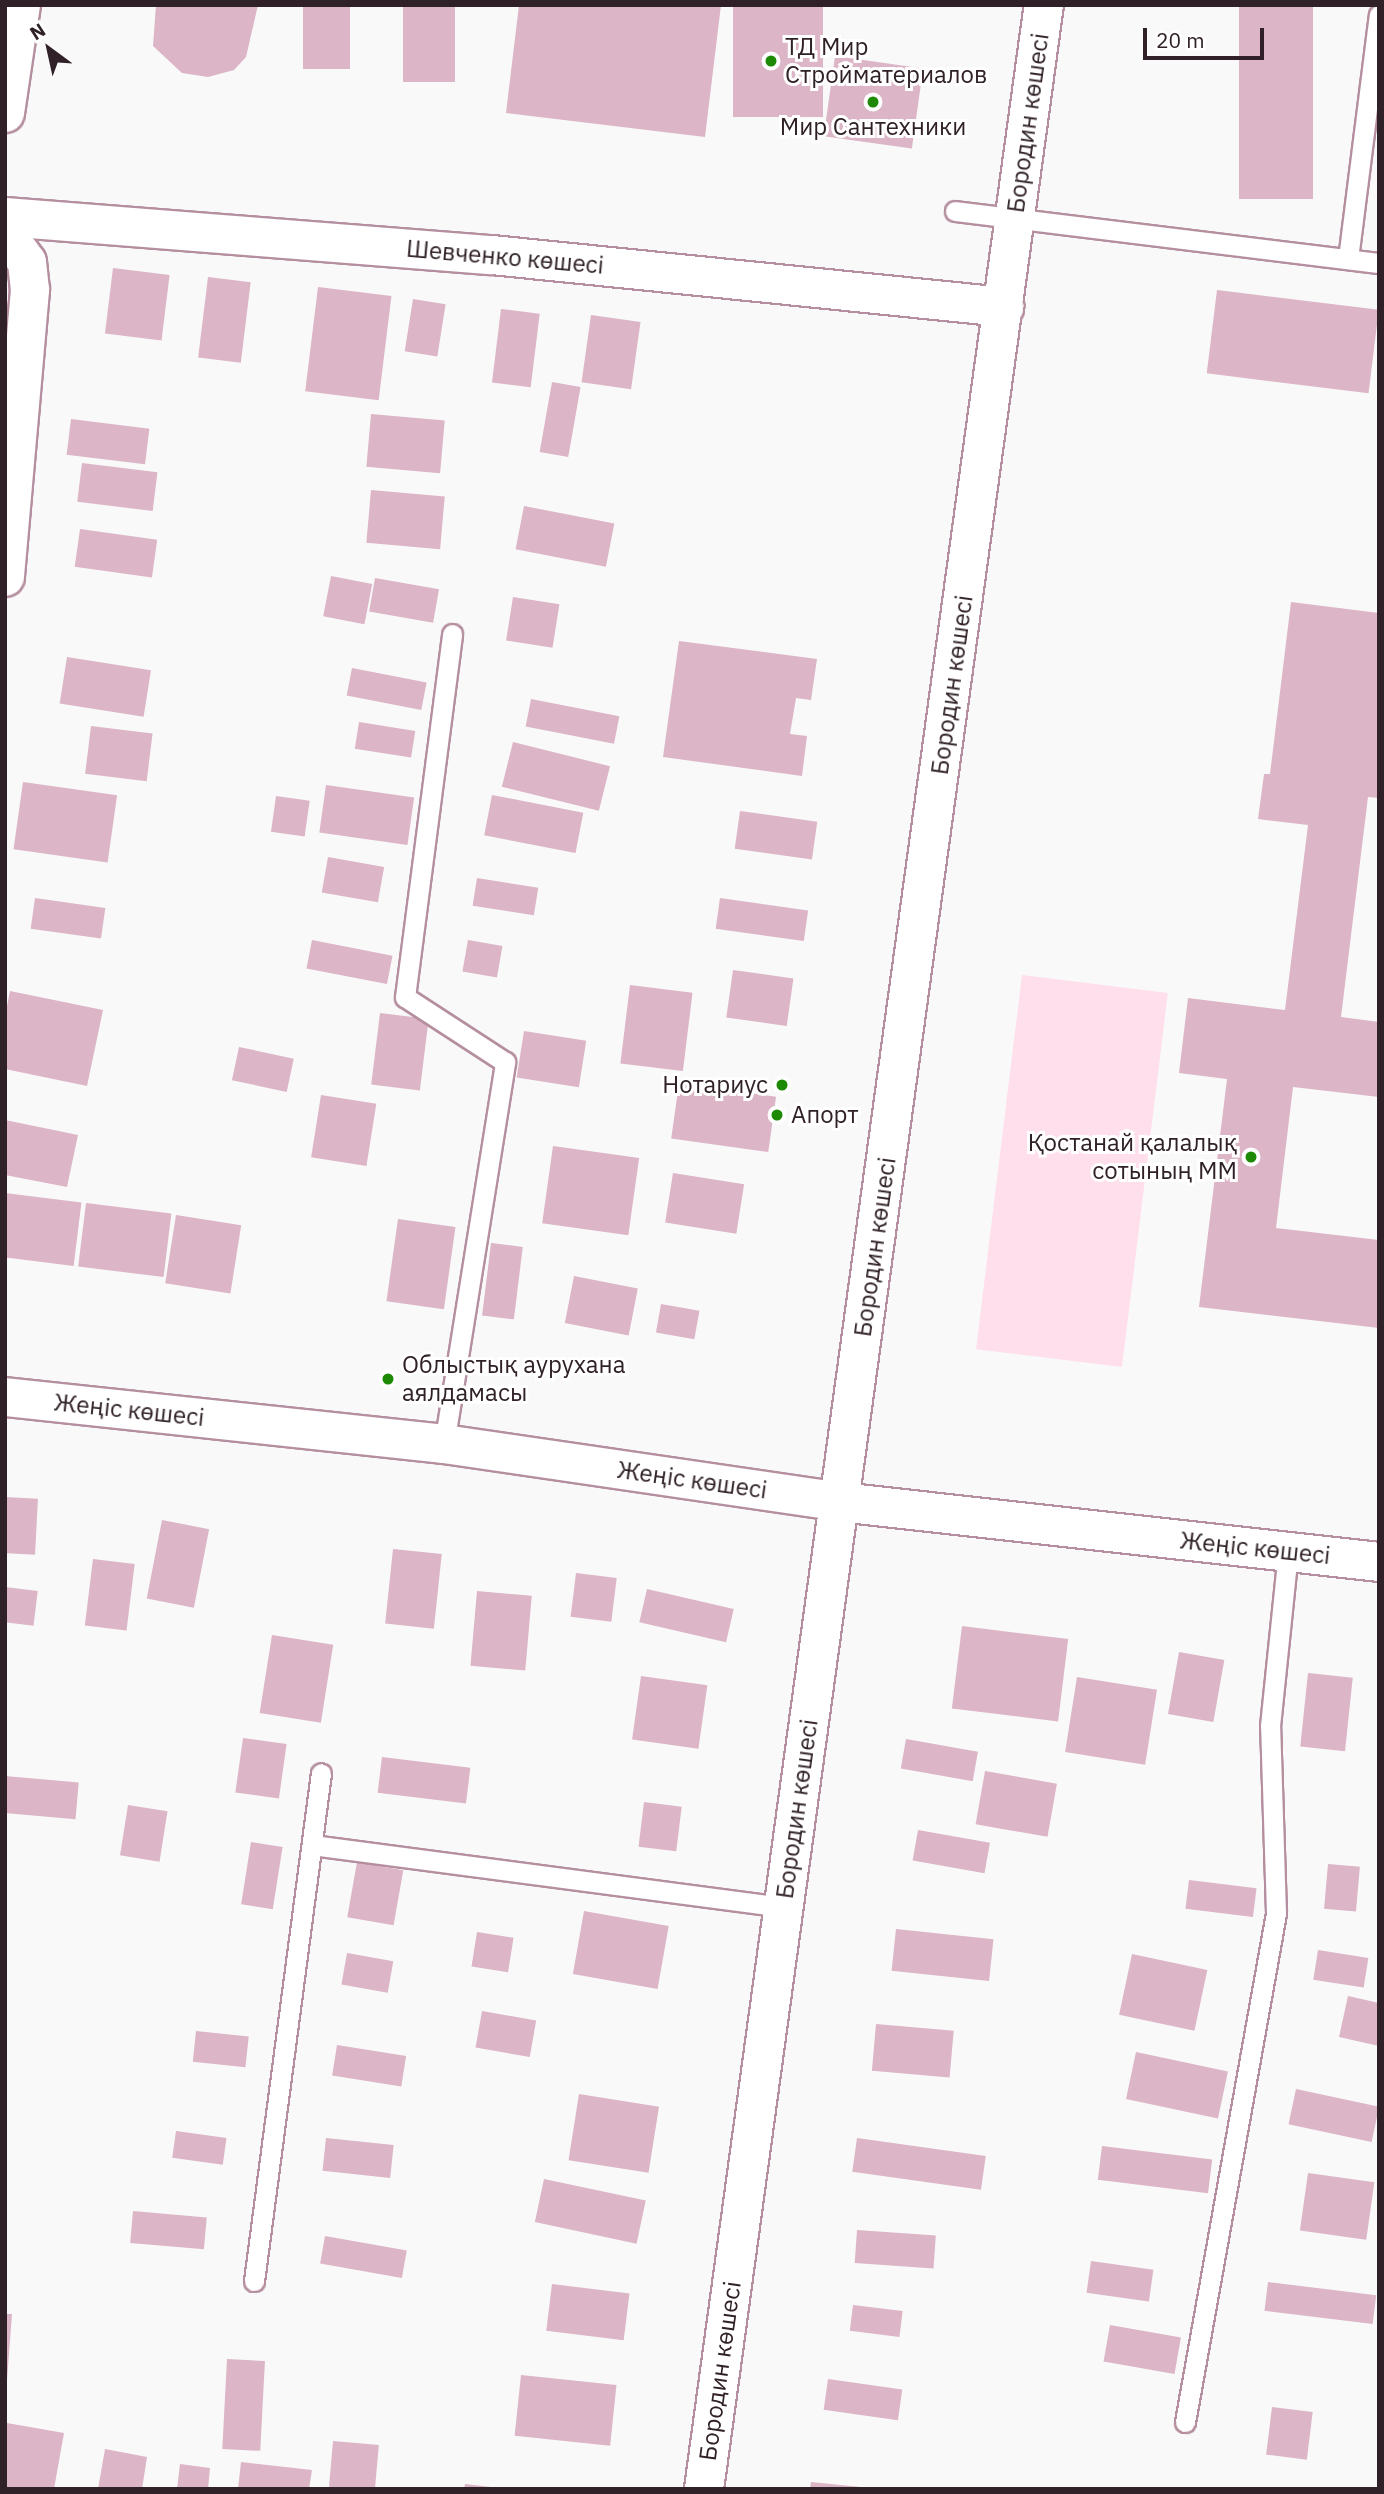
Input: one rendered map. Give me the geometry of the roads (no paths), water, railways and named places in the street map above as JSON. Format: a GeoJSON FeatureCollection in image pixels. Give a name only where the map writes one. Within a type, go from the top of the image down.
{"type":"FeatureCollection","features":[{"type":"Feature","properties":{"kind":"street"},"geometry":{"type":"LineString","coordinates":[[7,98],[21,5]]}},
{"type":"Feature","properties":{"kind":"street","name":"Бородин көшесі"},"geometry":{"type":"LineString","coordinates":[[704,2489],[1044,5]]}},
{"type":"Feature","properties":{"kind":"street","name":"Шевченко көшесі"},"geometry":{"type":"LineString","coordinates":[[5,217],[479,254],[1004,307]]}},
{"type":"Feature","properties":{"kind":"street"},"geometry":{"type":"LineString","coordinates":[[5,232],[27,262],[30,290],[5,577]]}},
{"type":"Feature","properties":{"kind":"street","name":"Жеңіс көшесі"},"geometry":{"type":"LineString","coordinates":[[5,1397],[444,1444],[840,1502],[1379,1562]]}},
{"type":"Feature","properties":{"kind":"lane"},"geometry":{"type":"LineString","coordinates":[[1348,259],[1379,15]]}},
{"type":"Feature","properties":{"kind":"lane"},"geometry":{"type":"LineString","coordinates":[[955,211],[1379,263]]}},
{"type":"Feature","properties":{"kind":"lane"},"geometry":{"type":"LineString","coordinates":[[444,1444],[505,1062],[405,997],[452,634]]}},
{"type":"Feature","properties":{"kind":"lane"},"geometry":{"type":"LineString","coordinates":[[1185,2421],[1276,1913],[1270,1726],[1288,1552]]}},
{"type":"Feature","properties":{"kind":"lane"},"geometry":{"type":"LineString","coordinates":[[254,2281],[321,1773]]}},
{"type":"Feature","properties":{"kind":"lane"},"geometry":{"type":"LineString","coordinates":[[312,1845],[784,1907]]}},
{"type":"Feature","properties":{"kind":"place","name":"ТД Мир Стройматериалов"},"geometry":{"type":"Point","coordinates":[771,61]}},
{"type":"Feature","properties":{"kind":"place","name":"Мир Сантехники"},"geometry":{"type":"Point","coordinates":[873,102]}},
{"type":"Feature","properties":{"kind":"place","name":"Нотариус"},"geometry":{"type":"Point","coordinates":[782,1085]}},
{"type":"Feature","properties":{"kind":"place","name":"Апорт"},"geometry":{"type":"Point","coordinates":[777,1115]}},
{"type":"Feature","properties":{"kind":"place","name":"Қостанай қалалық сотының ММ"},"geometry":{"type":"Point","coordinates":[1251,1157]}},
{"type":"Feature","properties":{"kind":"place","name":"Облыстық аурухана аялдамасы"},"geometry":{"type":"Point","coordinates":[388,1379]}}]}
